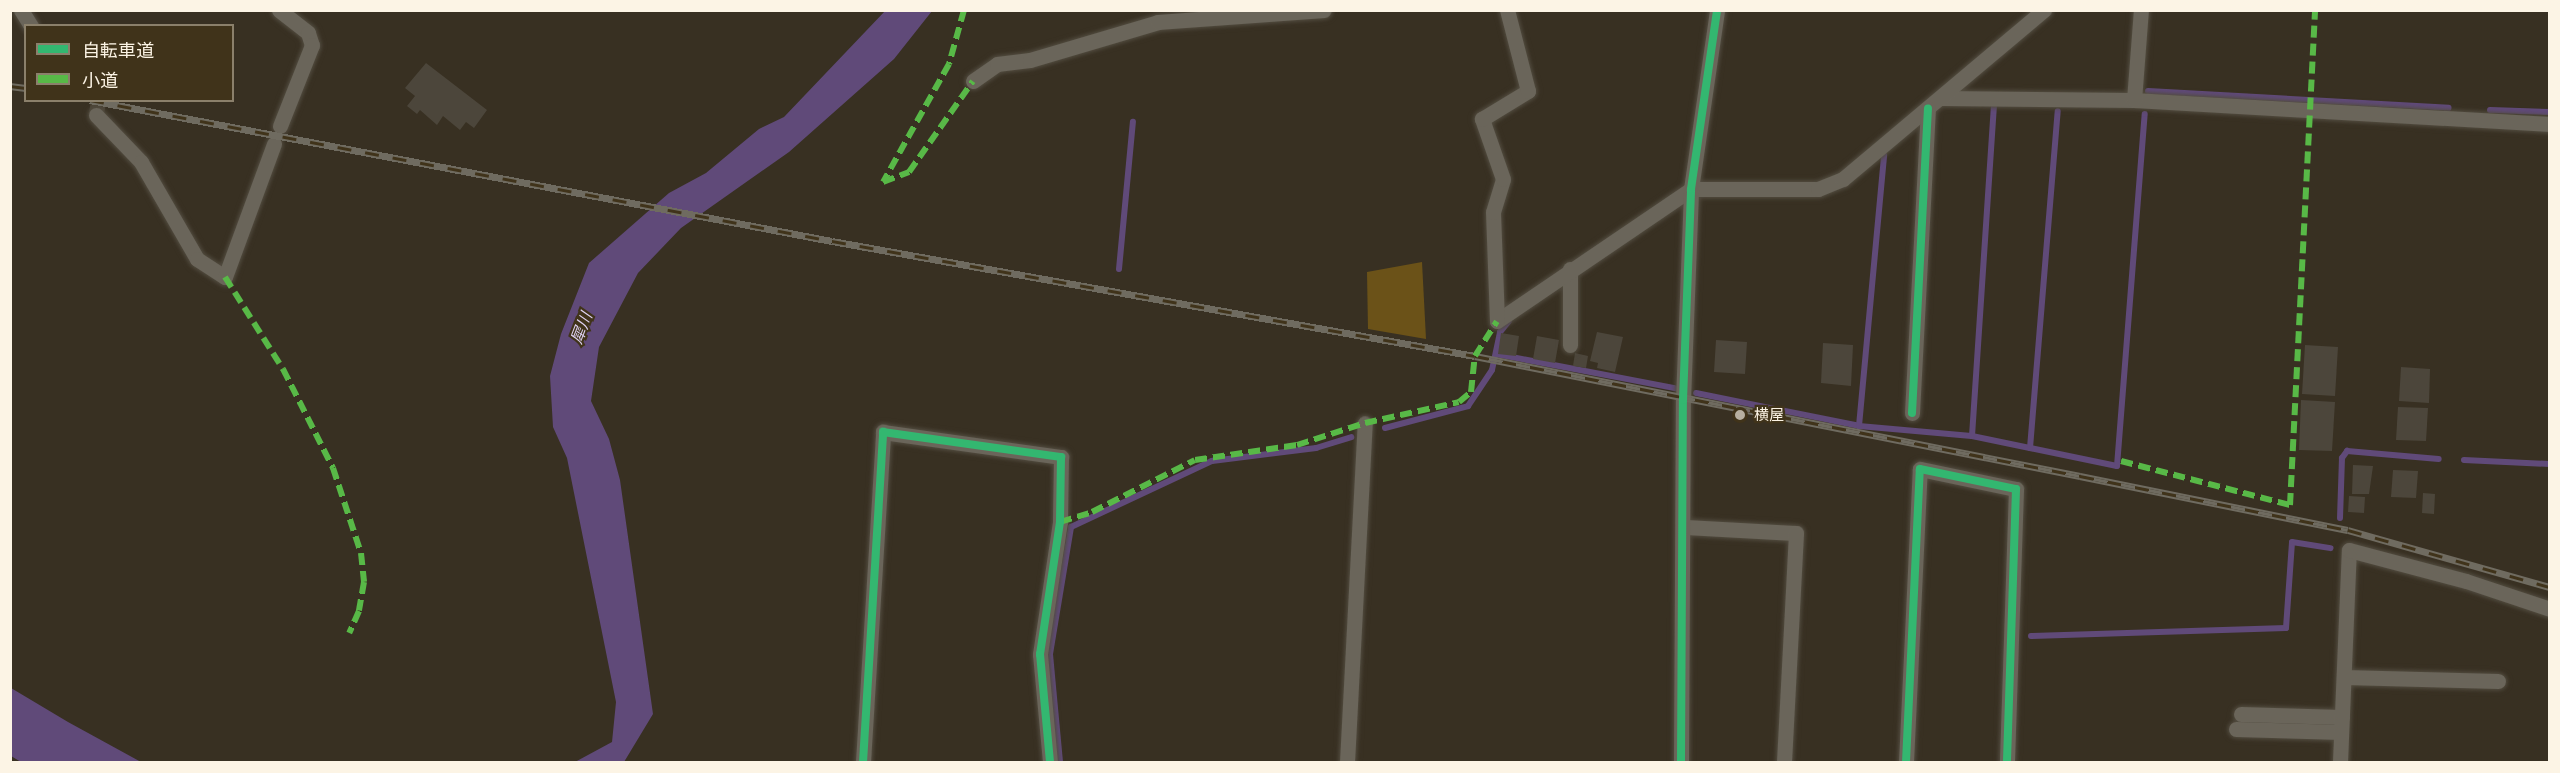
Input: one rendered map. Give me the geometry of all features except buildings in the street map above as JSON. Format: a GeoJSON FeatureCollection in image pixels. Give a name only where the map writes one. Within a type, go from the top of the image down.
{"type":"FeatureCollection","features":[{"type":"Feature","properties":{"kind":"street"},"geometry":{"type":"LineString","coordinates":[[21,10],[31,24]]}},
{"type":"Feature","properties":{"kind":"street"},"geometry":{"type":"LineString","coordinates":[[279,10],[308,33],[312,45],[280,126]]}},
{"type":"Feature","properties":{"kind":"street"},"geometry":{"type":"LineString","coordinates":[[973,81],[997,64],[1030,60],[1158,22],[1324,10]]}},
{"type":"Feature","properties":{"kind":"street"},"geometry":{"type":"LineString","coordinates":[[1507,10],[1528,91],[1482,119],[1503,179],[1493,213],[1497,321],[1570,269],[1691,189],[1818,189],[1843,179],[2044,10]]}},
{"type":"Feature","properties":{"kind":"street"},"geometry":{"type":"LineString","coordinates":[[1681,762],[1683,400],[1691,189],[1717,10]]}},
{"type":"Feature","properties":{"kind":"street"},"geometry":{"type":"LineString","coordinates":[[2134,100],[2142,10]]}},
{"type":"Feature","properties":{"kind":"street"},"geometry":{"type":"LineString","coordinates":[[1934,103],[2134,100],[2550,124]]}},
{"type":"Feature","properties":{"kind":"street"},"geometry":{"type":"LineString","coordinates":[[1912,413],[1934,103]]}},
{"type":"Feature","properties":{"kind":"street"},"geometry":{"type":"LineString","coordinates":[[96,115],[141,162],[197,260],[225,277],[274,144]]}},
{"type":"Feature","properties":{"kind":"street"},"geometry":{"type":"LineString","coordinates":[[1570,269],[1570,345]]}},
{"type":"Feature","properties":{"kind":"street"},"geometry":{"type":"LineString","coordinates":[[1347,762],[1365,423]]}},
{"type":"Feature","properties":{"kind":"street"},"geometry":{"type":"LineString","coordinates":[[863,762],[883,432],[1061,457],[1060,522],[1040,654],[1050,762]]}},
{"type":"Feature","properties":{"kind":"street"},"geometry":{"type":"LineString","coordinates":[[1906,762],[1920,469],[2016,489],[2007,762]]}},
{"type":"Feature","properties":{"kind":"street"},"geometry":{"type":"LineString","coordinates":[[1683,527],[1796,533],[1784,762]]}},
{"type":"Feature","properties":{"kind":"street"},"geometry":{"type":"LineString","coordinates":[[2340,762],[2349,550],[2466,581],[2550,609]]}},
{"type":"Feature","properties":{"kind":"street"},"geometry":{"type":"LineString","coordinates":[[2344,677],[2498,681]]}},
{"type":"Feature","properties":{"kind":"street"},"geometry":{"type":"LineString","coordinates":[[2239,722],[2342,725]]}},
{"type":"Feature","properties":{"kind":"shaded area"},"geometry":{"type":"Polygon","coordinates":[[[1422,262],[1426,339],[1368,329],[1367,272],[1422,262]]]}},
{"type":"Feature","properties":{"kind":"water","name":"犀川"},"geometry":{"type":"Polygon","coordinates":[[[886,10],[932,11],[894,59],[789,152],[681,228],[638,273],[599,347],[591,401],[609,439],[620,480],[653,714],[624,762],[575,762],[612,742],[616,702],[567,458],[553,427],[550,376],[561,334],[589,263],[669,193],[706,173],[759,129],[784,117],[886,10]]]}},
{"type":"Feature","properties":{"kind":"water"},"geometry":{"type":"Polygon","coordinates":[[[11,688],[141,762],[21,762],[11,756],[11,688]]]}},
{"type":"Feature","properties":{"kind":"waterway"},"geometry":{"type":"LineString","coordinates":[[2148,91],[2449,108]]}},
{"type":"Feature","properties":{"kind":"waterway"},"geometry":{"type":"LineString","coordinates":[[1972,436],[1994,107]]}},
{"type":"Feature","properties":{"kind":"waterway"},"geometry":{"type":"LineString","coordinates":[[2490,110],[2550,112]]}},
{"type":"Feature","properties":{"kind":"waterway"},"geometry":{"type":"LineString","coordinates":[[2030,448],[2058,111]]}},
{"type":"Feature","properties":{"kind":"waterway"},"geometry":{"type":"LineString","coordinates":[[1696,393],[1859,426],[1972,436],[2117,466],[2145,114]]}},
{"type":"Feature","properties":{"kind":"waterway"},"geometry":{"type":"LineString","coordinates":[[1119,269],[1133,122]]}},
{"type":"Feature","properties":{"kind":"waterway"},"geometry":{"type":"LineString","coordinates":[[1859,426],[1884,155]]}},
{"type":"Feature","properties":{"kind":"waterway"},"geometry":{"type":"LineString","coordinates":[[1385,428],[1468,406],[1492,370],[1500,332],[1509,321]]}},
{"type":"Feature","properties":{"kind":"waterway"},"geometry":{"type":"LineString","coordinates":[[1496,354],[1679,389]]}},
{"type":"Feature","properties":{"kind":"waterway"},"geometry":{"type":"LineString","coordinates":[[1060,762],[1050,654],[1071,527],[1212,461],[1316,448],[1351,437]]}},
{"type":"Feature","properties":{"kind":"waterway"},"geometry":{"type":"LineString","coordinates":[[2340,518],[2342,458],[2347,451],[2439,459]]}},
{"type":"Feature","properties":{"kind":"waterway"},"geometry":{"type":"LineString","coordinates":[[2464,460],[2550,464]]}},
{"type":"Feature","properties":{"kind":"waterway"},"geometry":{"type":"LineString","coordinates":[[2031,636],[2286,628],[2292,542],[2331,548]]}},
{"type":"Feature","properties":{"kind":"tunnel"},"geometry":{"type":"LineString","coordinates":[[96,115],[99,102]]}},
{"type":"Feature","properties":{"kind":"railway"},"geometry":{"type":"LineString","coordinates":[[10,86],[24,88]]}},
{"type":"Feature","properties":{"kind":"railway"},"geometry":{"type":"LineString","coordinates":[[101,102],[832,241],[1475,356],[2348,530],[2550,587]]}},
{"type":"Feature","properties":{"kind":"marked path"},"geometry":{"type":"LineString","coordinates":[[964,10],[949,64],[883,182],[909,172],[973,81]]}},
{"type":"Feature","properties":{"kind":"marked path"},"geometry":{"type":"LineString","coordinates":[[2121,461],[2290,505],[2315,10]]}},
{"type":"Feature","properties":{"kind":"marked path"},"geometry":{"type":"LineString","coordinates":[[225,277],[283,369],[333,468],[361,553],[364,582],[359,611],[349,633]]}},
{"type":"Feature","properties":{"kind":"marked path"},"geometry":{"type":"LineString","coordinates":[[1060,522],[1092,512],[1195,460],[1297,445],[1365,423],[1459,402],[1471,392],[1475,356],[1497,321]]}},
{"type":"Feature","properties":{"kind":"cycle path"},"geometry":{"type":"LineString","coordinates":[[1681,762],[1683,400],[1691,189],[1717,10]]}},
{"type":"Feature","properties":{"kind":"cycle path"},"geometry":{"type":"LineString","coordinates":[[1912,413],[1928,108]]}},
{"type":"Feature","properties":{"kind":"cycle path"},"geometry":{"type":"LineString","coordinates":[[863,762],[883,432],[1061,457],[1060,522],[1040,654],[1050,762]]}},
{"type":"Feature","properties":{"kind":"cycle path"},"geometry":{"type":"LineString","coordinates":[[1906,762],[1920,469],[2016,489],[2007,762]]}},
{"type":"Feature","properties":{"kind":"place","name":"横屋"},"geometry":{"type":"Point","coordinates":[1740,415]}}]}
